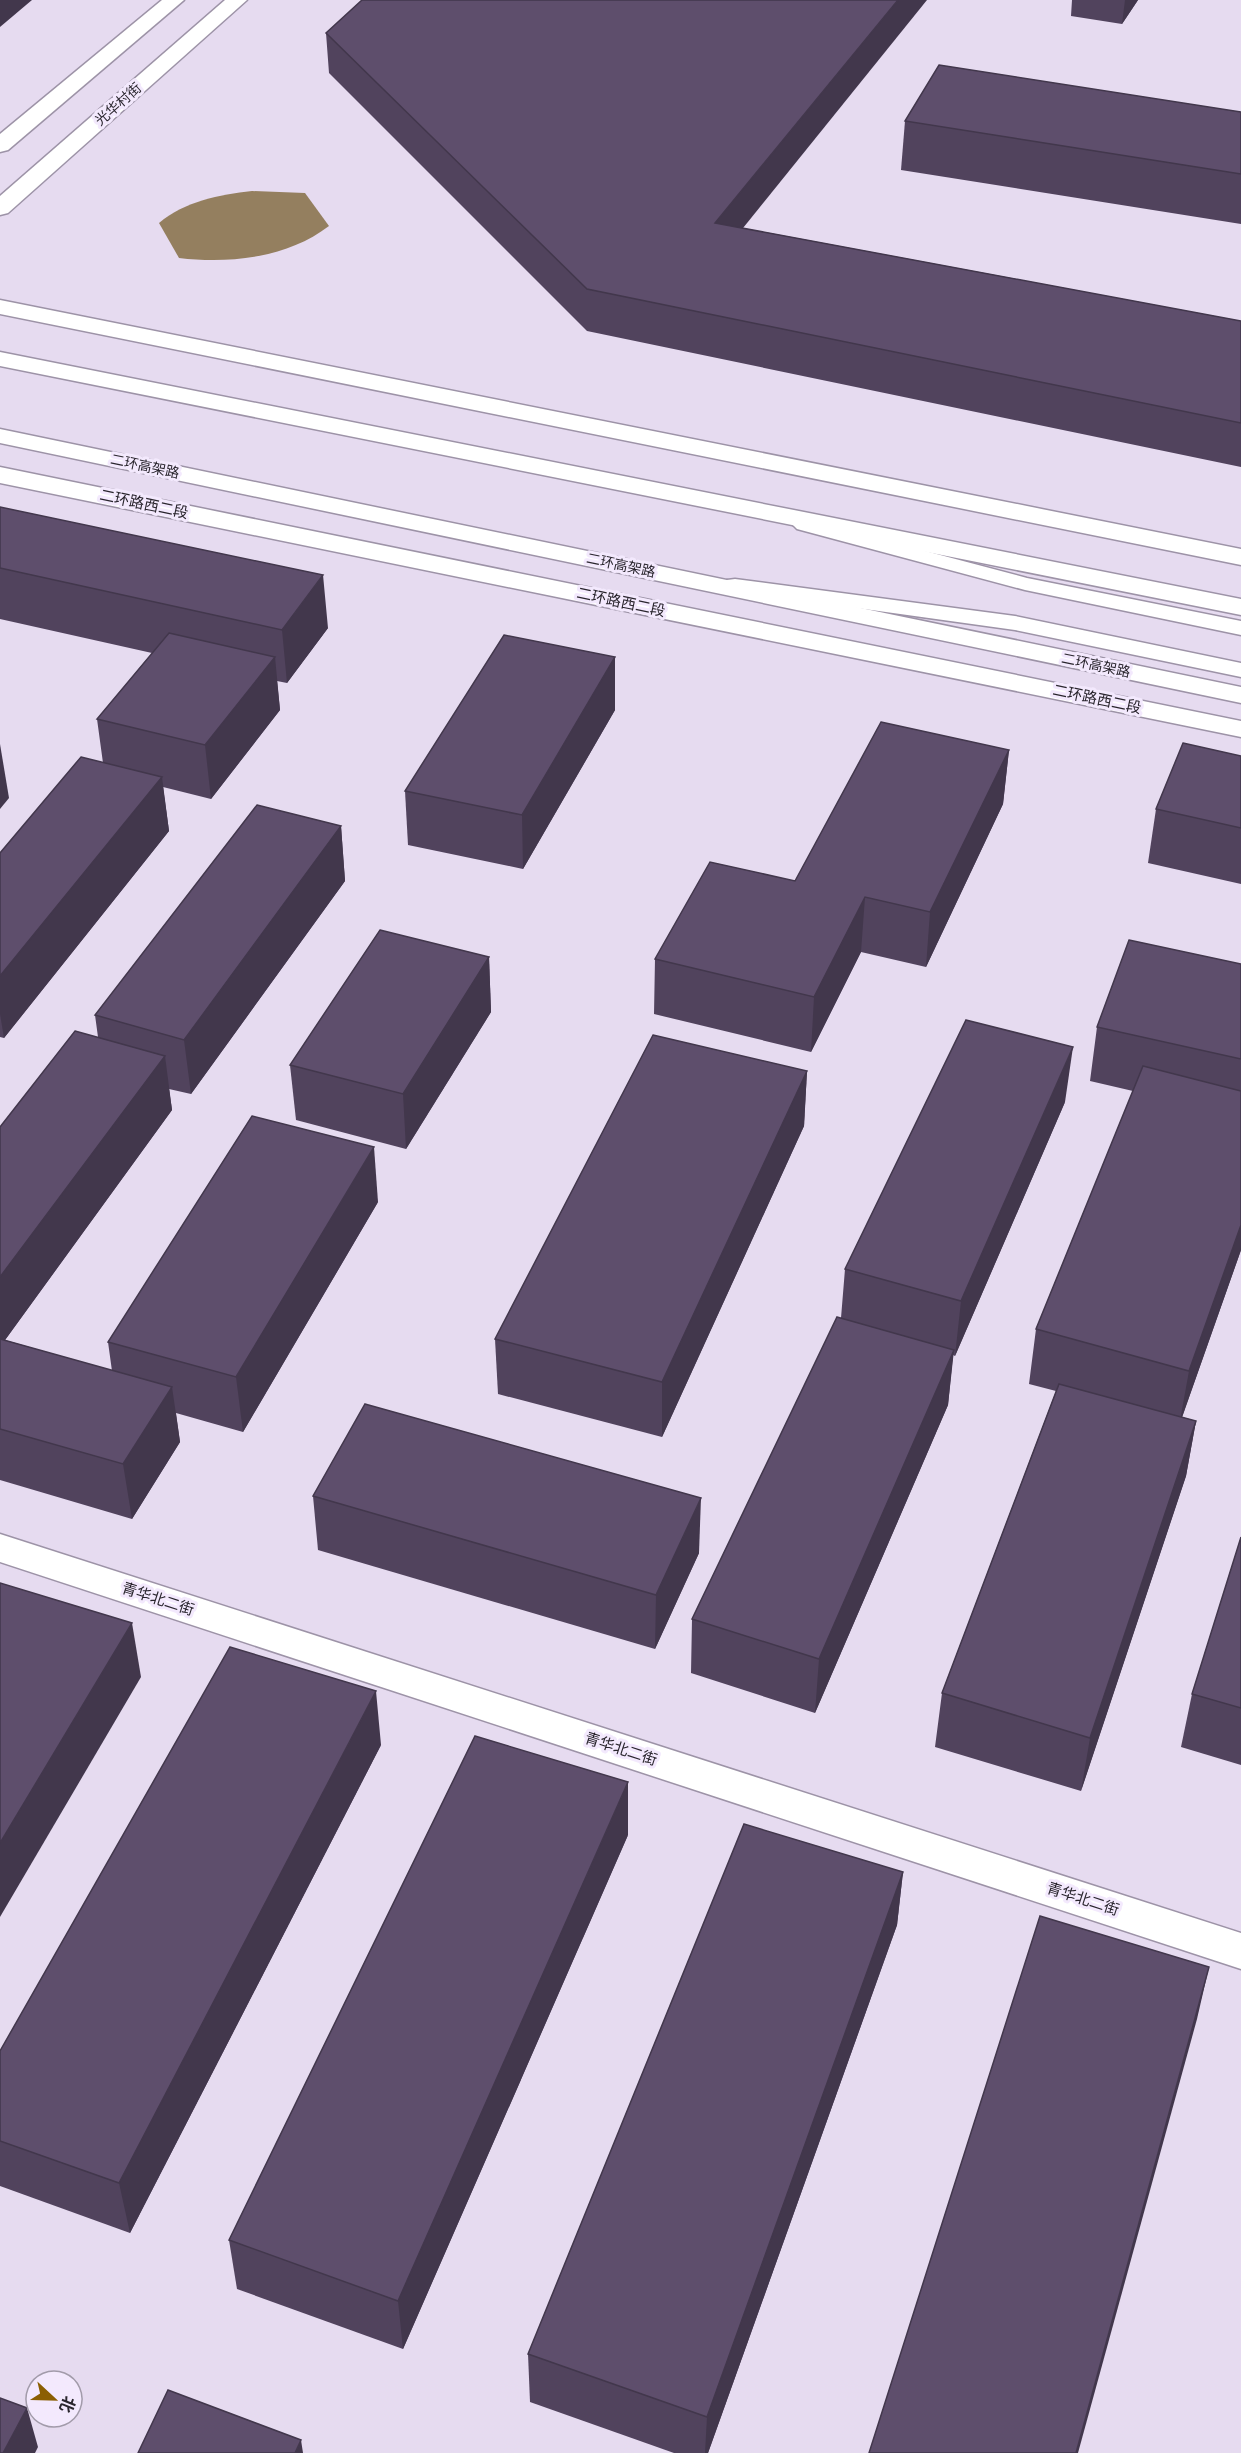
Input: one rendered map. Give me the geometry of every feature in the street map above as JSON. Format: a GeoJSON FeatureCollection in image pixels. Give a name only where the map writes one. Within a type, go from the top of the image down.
{"type":"FeatureCollection","features":[{"type":"Feature","properties":{"kind":"main road"},"geometry":{"type":"LineString","coordinates":[[0,145],[174,0]]}},
{"type":"Feature","properties":{"kind":"main road","name":"光华村街"},"geometry":{"type":"LineString","coordinates":[[0,208],[237,0]]}},
{"type":"Feature","properties":{"kind":"main road"},"geometry":{"type":"LineString","coordinates":[[0,307],[1241,557]]}},
{"type":"Feature","properties":{"kind":"main road"},"geometry":{"type":"LineString","coordinates":[[0,359],[1241,607]]}},
{"type":"Feature","properties":{"kind":"main road","name":"二环高架路"},"geometry":{"type":"LineString","coordinates":[[0,436],[1241,695]]}},
{"type":"Feature","properties":{"kind":"main road","name":"二环路西二段"},"geometry":{"type":"LineString","coordinates":[[0,475],[1241,729]]}},
{"type":"Feature","properties":{"kind":"main road","name":"青华北二街"},"geometry":{"type":"LineString","coordinates":[[0,1548],[1241,1951]]}},
{"type":"Feature","properties":{"kind":"lane"},"geometry":{"type":"LineString","coordinates":[[716,502],[1025,584],[1241,628]]}},
{"type":"Feature","properties":{"kind":"lane"},"geometry":{"type":"LineString","coordinates":[[669,575],[1015,623],[1241,670]]}},
{"type":"Feature","properties":{"kind":"shaded area"},"geometry":{"type":"Polygon","coordinates":[[[252,191],[305,193],[329,226],[313,237],[277,252],[238,259],[179,258],[159,223],[191,204],[215,197],[252,191]]]}},
{"type":"Feature","properties":{"kind":"building"},"geometry":{"type":"Polygon","coordinates":[[[362,0],[898,0],[715,223],[1241,321],[1241,423],[587,289],[326,33],[362,0]]]}},
{"type":"Feature","properties":{"kind":"building"},"geometry":{"type":"Polygon","coordinates":[[[939,65],[1241,112],[1241,174],[905,121],[939,65]]]}},
{"type":"Feature","properties":{"kind":"building"},"geometry":{"type":"Polygon","coordinates":[[[0,507],[323,575],[282,630],[0,568],[0,507]]]}},
{"type":"Feature","properties":{"kind":"building"},"geometry":{"type":"Polygon","coordinates":[[[169,633],[275,657],[205,745],[97,719],[169,633]]]}},
{"type":"Feature","properties":{"kind":"building"},"geometry":{"type":"Polygon","coordinates":[[[504,635],[615,657],[522,815],[405,791],[504,635]]]}},
{"type":"Feature","properties":{"kind":"building"},"geometry":{"type":"Polygon","coordinates":[[[881,722],[1009,750],[930,912],[865,897],[814,997],[655,959],[710,862],[795,881],[881,722]]]}},
{"type":"Feature","properties":{"kind":"building"},"geometry":{"type":"Polygon","coordinates":[[[1183,743],[1241,756],[1241,828],[1156,809],[1183,743]]]}},
{"type":"Feature","properties":{"kind":"building"},"geometry":{"type":"Polygon","coordinates":[[[81,757],[162,777],[0,976],[0,853],[81,757]]]}},
{"type":"Feature","properties":{"kind":"building"},"geometry":{"type":"Polygon","coordinates":[[[257,805],[341,826],[184,1040],[95,1015],[257,805]]]}},
{"type":"Feature","properties":{"kind":"building"},"geometry":{"type":"Polygon","coordinates":[[[380,930],[489,957],[403,1094],[290,1065],[380,930]]]}},
{"type":"Feature","properties":{"kind":"building"},"geometry":{"type":"Polygon","coordinates":[[[1129,940],[1241,964],[1241,1059],[1097,1027],[1129,940]]]}},
{"type":"Feature","properties":{"kind":"building"},"geometry":{"type":"Polygon","coordinates":[[[966,1020],[1073,1047],[961,1301],[845,1269],[966,1020]]]}},
{"type":"Feature","properties":{"kind":"building"},"geometry":{"type":"Polygon","coordinates":[[[75,1031],[165,1056],[0,1277],[0,1127],[75,1031]]]}},
{"type":"Feature","properties":{"kind":"building"},"geometry":{"type":"Polygon","coordinates":[[[653,1035],[807,1071],[662,1382],[495,1339],[653,1035]]]}},
{"type":"Feature","properties":{"kind":"building"},"geometry":{"type":"Polygon","coordinates":[[[1143,1066],[1241,1091],[1241,1225],[1189,1371],[1036,1329],[1143,1066]]]}},
{"type":"Feature","properties":{"kind":"building"},"geometry":{"type":"Polygon","coordinates":[[[252,1116],[374,1147],[236,1377],[108,1342],[252,1116]]]}},
{"type":"Feature","properties":{"kind":"building"},"geometry":{"type":"Polygon","coordinates":[[[837,1317],[954,1350],[819,1659],[692,1619],[837,1317]]]}},
{"type":"Feature","properties":{"kind":"building"},"geometry":{"type":"Polygon","coordinates":[[[0,1339],[172,1387],[123,1464],[0,1429],[0,1339]]]}},
{"type":"Feature","properties":{"kind":"building"},"geometry":{"type":"Polygon","coordinates":[[[1059,1384],[1196,1421],[1090,1738],[942,1693],[1059,1384]]]}},
{"type":"Feature","properties":{"kind":"building"},"geometry":{"type":"Polygon","coordinates":[[[365,1404],[701,1498],[656,1595],[313,1496],[365,1404]]]}},
{"type":"Feature","properties":{"kind":"building"},"geometry":{"type":"Polygon","coordinates":[[[1241,1537],[1241,1708],[1192,1694],[1241,1537]]]}},
{"type":"Feature","properties":{"kind":"building"},"geometry":{"type":"Polygon","coordinates":[[[0,1583],[132,1623],[0,1843],[0,1583]]]}},
{"type":"Feature","properties":{"kind":"building"},"geometry":{"type":"Polygon","coordinates":[[[230,1647],[376,1691],[119,2183],[0,2141],[0,2051],[230,1647]]]}},
{"type":"Feature","properties":{"kind":"building"},"geometry":{"type":"Polygon","coordinates":[[[475,1736],[628,1782],[398,2301],[229,2240],[475,1736]]]}},
{"type":"Feature","properties":{"kind":"building"},"geometry":{"type":"Polygon","coordinates":[[[744,1824],[903,1872],[707,2417],[528,2354],[744,1824]]]}},
{"type":"Feature","properties":{"kind":"building"},"geometry":{"type":"Polygon","coordinates":[[[1040,1916],[1209,1967],[1076,2453],[869,2453],[1040,1916]]]}},
{"type":"Feature","properties":{"kind":"building"},"geometry":{"type":"Polygon","coordinates":[[[168,2390],[301,2440],[295,2453],[138,2453],[168,2390]]]}},
{"type":"Feature","properties":{"kind":"building"},"geometry":{"type":"Polygon","coordinates":[[[0,2398],[24,2407],[24,2414],[3,2453],[0,2453],[0,2398]]]}}]}
